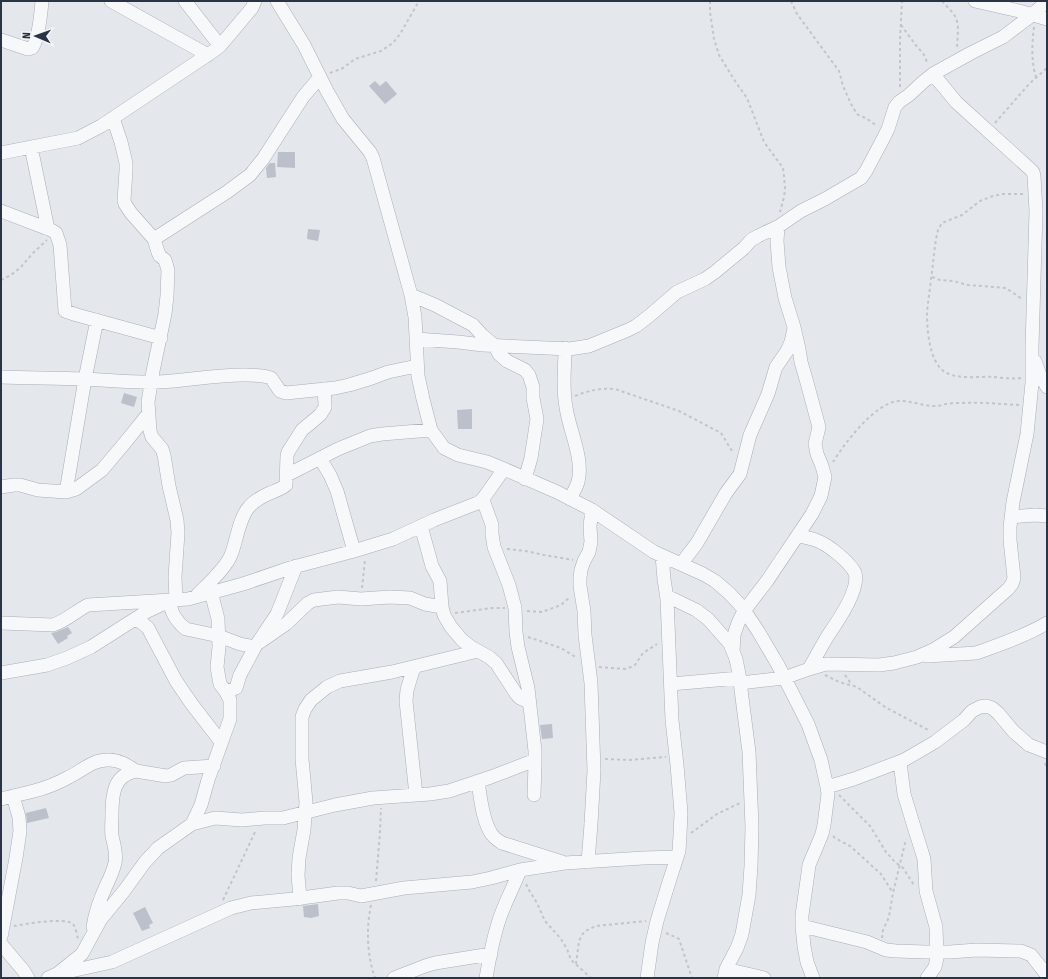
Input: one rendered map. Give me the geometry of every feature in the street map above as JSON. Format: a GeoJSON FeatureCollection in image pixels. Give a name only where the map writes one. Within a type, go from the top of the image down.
{"type":"FeatureCollection","features":[{"type":"Feature","properties":{"kind":"street"},"geometry":{"type":"LineString","coordinates":[[1,40],[28,49],[32,48],[40,21],[42,1]]}},
{"type":"Feature","properties":{"kind":"street"},"geometry":{"type":"LineString","coordinates":[[111,1],[208,55]]}},
{"type":"Feature","properties":{"kind":"street"},"geometry":{"type":"LineString","coordinates":[[185,1],[220,46]]}},
{"type":"Feature","properties":{"kind":"street"},"geometry":{"type":"LineString","coordinates":[[1,153],[78,138],[101,126],[220,46],[252,8],[254,1]]}},
{"type":"Feature","properties":{"kind":"street"},"geometry":{"type":"LineString","coordinates":[[277,1],[304,45],[343,118],[373,158],[411,295],[415,317],[417,366],[423,399],[431,430],[444,448],[458,455],[504,468],[525,479],[549,488],[592,510],[662,556],[703,574],[715,581],[729,593],[744,610],[758,630],[808,724],[830,786],[822,834],[808,873],[802,915],[804,946],[807,962],[813,978]]}},
{"type":"Feature","properties":{"kind":"street"},"geometry":{"type":"LineString","coordinates":[[975,1],[1038,17]]}},
{"type":"Feature","properties":{"kind":"street"},"geometry":{"type":"LineString","coordinates":[[416,339],[496,346],[565,348],[589,346],[619,335],[636,326],[677,292],[710,276],[741,251],[751,240],[778,227],[801,211],[861,178],[875,156],[888,129],[895,107],[899,102],[933,74],[1038,17],[1047,1]]}},
{"type":"Feature","properties":{"kind":"street"},"geometry":{"type":"LineString","coordinates":[[671,684],[784,678],[828,664],[880,665],[917,657],[934,650],[964,630],[1010,587],[1014,578],[1010,540],[1013,502],[1027,434],[1030,405],[1042,382],[1032,354],[1036,211],[1034,176],[1033,172],[956,102],[933,74]]}},
{"type":"Feature","properties":{"kind":"street"},"geometry":{"type":"LineString","coordinates":[[154,239],[227,192],[250,175],[263,159],[303,97],[320,77]]}},
{"type":"Feature","properties":{"kind":"street"},"geometry":{"type":"LineString","coordinates":[[113,118],[126,163],[125,204],[154,239],[160,256],[165,260],[168,273],[165,314],[151,382],[149,413],[150,431],[152,437],[162,449],[164,455],[177,520],[178,533],[171,607],[173,613],[182,626],[186,629],[220,636],[240,644],[256,646],[286,624],[311,601],[320,599],[338,597],[361,599],[390,596],[410,598],[443,611]]}},
{"type":"Feature","properties":{"kind":"street"},"geometry":{"type":"LineString","coordinates":[[31,147],[51,230]]}},
{"type":"Feature","properties":{"kind":"street"},"geometry":{"type":"LineString","coordinates":[[1,211],[51,230],[57,234],[60,245],[65,310],[71,314],[160,338]]}},
{"type":"Feature","properties":{"kind":"street"},"geometry":{"type":"LineString","coordinates":[[733,652],[734,635],[744,610],[767,581],[812,514],[821,496],[825,477],[815,444],[820,427],[801,362],[779,267],[777,241],[778,227]]}},
{"type":"Feature","properties":{"kind":"street"},"geometry":{"type":"LineString","coordinates":[[411,295],[435,305],[472,325],[496,346],[499,354],[507,361],[525,370],[529,375],[533,387],[533,398],[537,419],[531,458],[525,479]]}},
{"type":"Feature","properties":{"kind":"street"},"geometry":{"type":"LineString","coordinates":[[66,492],[97,320]]}},
{"type":"Feature","properties":{"kind":"street"},"geometry":{"type":"LineString","coordinates":[[681,564],[697,542],[726,493],[738,478],[744,461],[750,435],[768,394],[776,367],[787,351],[791,342],[794,327]]}},
{"type":"Feature","properties":{"kind":"street"},"geometry":{"type":"LineString","coordinates":[[565,348],[565,400],[575,443],[579,470],[578,482],[570,499]]}},
{"type":"Feature","properties":{"kind":"street"},"geometry":{"type":"LineString","coordinates":[[1,377],[151,382],[176,381],[219,376],[258,375],[271,378],[278,389],[283,393],[291,393],[350,385],[388,372],[417,366]]}},
{"type":"Feature","properties":{"kind":"street"},"geometry":{"type":"LineString","coordinates":[[194,598],[230,558],[243,517],[249,506],[284,486],[287,475],[286,461],[288,452],[302,430],[320,416],[325,408],[324,389]]}},
{"type":"Feature","properties":{"kind":"street"},"geometry":{"type":"LineString","coordinates":[[1,487],[14,484],[38,490],[66,492],[76,488],[102,470],[149,413]]}},
{"type":"Feature","properties":{"kind":"street"},"geometry":{"type":"LineString","coordinates":[[287,475],[338,449],[375,435],[431,430]]}},
{"type":"Feature","properties":{"kind":"street"},"geometry":{"type":"LineString","coordinates":[[320,458],[330,475],[360,549]]}},
{"type":"Feature","properties":{"kind":"street"},"geometry":{"type":"LineString","coordinates":[[1,623],[53,625],[60,623],[88,605],[145,601],[172,601],[194,598],[243,584],[296,566],[393,539],[483,500],[504,468]]}},
{"type":"Feature","properties":{"kind":"street"},"geometry":{"type":"LineString","coordinates":[[483,500],[492,525],[494,547],[509,585],[515,608],[516,632],[528,688],[535,760],[534,795]]}},
{"type":"Feature","properties":{"kind":"street"},"geometry":{"type":"LineString","coordinates":[[588,862],[594,759],[591,683],[581,590],[581,570],[589,552],[591,542],[590,526],[592,510]]}},
{"type":"Feature","properties":{"kind":"street"},"geometry":{"type":"LineString","coordinates":[[1011,517],[1035,515],[1047,516]]}},
{"type":"Feature","properties":{"kind":"street"},"geometry":{"type":"LineString","coordinates":[[421,526],[431,562],[440,581],[443,611],[451,627],[462,640],[496,663],[517,695],[529,702]]}},
{"type":"Feature","properties":{"kind":"street"},"geometry":{"type":"LineString","coordinates":[[797,536],[808,537],[831,548],[852,568],[855,574],[853,590],[846,607],[812,668]]}},
{"type":"Feature","properties":{"kind":"street"},"geometry":{"type":"LineString","coordinates":[[647,978],[656,924],[678,851],[681,813],[672,720],[667,596],[662,556]]}},
{"type":"Feature","properties":{"kind":"street"},"geometry":{"type":"LineString","coordinates":[[226,692],[236,688],[240,675],[256,646],[277,614],[296,566]]}},
{"type":"Feature","properties":{"kind":"street"},"geometry":{"type":"LineString","coordinates":[[192,824],[201,805],[230,719],[230,700],[220,684],[216,667],[220,636],[218,619],[211,592]]}},
{"type":"Feature","properties":{"kind":"street"},"geometry":{"type":"LineString","coordinates":[[667,596],[696,610],[708,619],[730,644],[736,659],[749,752],[752,827],[750,895],[742,934],[725,974],[764,978]]}},
{"type":"Feature","properties":{"kind":"street"},"geometry":{"type":"LineString","coordinates":[[1,673],[47,665],[67,658],[91,647],[146,612],[172,601]]}},
{"type":"Feature","properties":{"kind":"street"},"geometry":{"type":"LineString","coordinates":[[134,620],[141,622],[148,628],[176,681],[221,742]]}},
{"type":"Feature","properties":{"kind":"street"},"geometry":{"type":"LineString","coordinates":[[917,657],[976,653],[1029,633],[1047,623]]}},
{"type":"Feature","properties":{"kind":"street"},"geometry":{"type":"LineString","coordinates":[[300,899],[298,875],[299,858],[304,830],[306,802],[302,759],[302,717],[304,709],[310,700],[327,687],[340,681],[414,667],[478,651]]}},
{"type":"Feature","properties":{"kind":"street"},"geometry":{"type":"LineString","coordinates":[[414,667],[407,690],[406,701],[416,795]]}},
{"type":"Feature","properties":{"kind":"street"},"geometry":{"type":"LineString","coordinates":[[830,786],[849,781],[900,762],[918,753],[964,720],[972,711],[986,706],[992,708],[998,713],[1014,732],[1029,744],[1047,752]]}},
{"type":"Feature","properties":{"kind":"street"},"geometry":{"type":"LineString","coordinates":[[52,976],[82,954],[101,919],[124,892],[145,862],[158,848],[192,824],[215,818],[242,820],[283,818],[342,803],[381,797],[430,794],[478,781],[535,760]]}},
{"type":"Feature","properties":{"kind":"street"},"geometry":{"type":"LineString","coordinates":[[2,933],[20,831],[19,817],[7,797],[36,791],[69,777],[90,764],[99,761],[117,761],[124,763],[136,771]]}},
{"type":"Feature","properties":{"kind":"street"},"geometry":{"type":"LineString","coordinates":[[900,762],[904,794],[924,859],[926,891],[936,927],[937,958],[935,967],[927,978]]}},
{"type":"Feature","properties":{"kind":"street"},"geometry":{"type":"LineString","coordinates":[[92,934],[97,908],[112,872],[116,858],[112,835],[113,795],[114,788],[119,780],[131,772],[136,771],[169,776],[184,768],[214,766]]}},
{"type":"Feature","properties":{"kind":"street"},"geometry":{"type":"LineString","coordinates":[[478,781],[483,814],[493,837],[502,843],[565,864]]}},
{"type":"Feature","properties":{"kind":"street"},"geometry":{"type":"LineString","coordinates":[[52,976],[112,962],[231,908],[251,903],[300,899],[338,893],[348,893],[361,896],[404,888],[472,882],[522,869],[678,851]]}},
{"type":"Feature","properties":{"kind":"street"},"geometry":{"type":"LineString","coordinates":[[486,978],[497,926],[522,869]]}},
{"type":"Feature","properties":{"kind":"street"},"geometry":{"type":"LineString","coordinates":[[802,926],[860,940],[880,946],[886,950],[937,952],[977,950],[1021,951],[1031,955],[1047,974]]}},
{"type":"Feature","properties":{"kind":"street"},"geometry":{"type":"LineString","coordinates":[[1,944],[28,978]]}},
{"type":"Feature","properties":{"kind":"street"},"geometry":{"type":"LineString","coordinates":[[394,978],[435,963],[491,954]]}},
{"type":"Feature","properties":{"kind":"path"},"geometry":{"type":"LineString","coordinates":[[320,77],[343,68],[355,59],[381,51],[393,43],[400,34],[418,1]]}},
{"type":"Feature","properties":{"kind":"path"},"geometry":{"type":"LineString","coordinates":[[710,1],[714,39],[719,55],[747,98],[764,142],[783,168],[785,189],[778,227]]}},
{"type":"Feature","properties":{"kind":"path"},"geometry":{"type":"LineString","coordinates":[[791,1],[797,14],[839,71],[843,86],[857,114],[879,127],[888,129]]}},
{"type":"Feature","properties":{"kind":"path"},"geometry":{"type":"LineString","coordinates":[[899,102],[901,84],[902,1]]}},
{"type":"Feature","properties":{"kind":"path"},"geometry":{"type":"LineString","coordinates":[[942,1],[956,20],[958,30],[957,60]]}},
{"type":"Feature","properties":{"kind":"path"},"geometry":{"type":"LineString","coordinates":[[1036,78],[1033,69],[1033,34],[1038,17]]}},
{"type":"Feature","properties":{"kind":"path"},"geometry":{"type":"LineString","coordinates":[[901,25],[923,53],[933,74]]}},
{"type":"Feature","properties":{"kind":"path"},"geometry":{"type":"LineString","coordinates":[[988,131],[1029,84],[1047,68]]}},
{"type":"Feature","properties":{"kind":"path"},"geometry":{"type":"LineString","coordinates":[[1035,194],[1003,194],[993,196],[980,201],[962,215],[942,223],[938,230],[936,239],[927,312],[928,338],[933,356],[939,367],[944,371],[958,376],[976,378],[1026,378],[1042,382]]}},
{"type":"Feature","properties":{"kind":"path"},"geometry":{"type":"LineString","coordinates":[[1,280],[11,275],[21,267],[46,241],[51,230]]}},
{"type":"Feature","properties":{"kind":"path"},"geometry":{"type":"LineString","coordinates":[[932,277],[968,286],[1006,288],[1033,307]]}},
{"type":"Feature","properties":{"kind":"path"},"geometry":{"type":"LineString","coordinates":[[565,400],[593,390],[607,388],[626,392],[679,410],[721,434],[732,451],[744,461]]}},
{"type":"Feature","properties":{"kind":"path"},"geometry":{"type":"LineString","coordinates":[[825,477],[838,454],[864,421],[892,402],[913,402],[937,406],[948,403],[1030,405]]}},
{"type":"Feature","properties":{"kind":"path"},"geometry":{"type":"LineString","coordinates":[[494,547],[526,550],[573,560],[585,560]]}},
{"type":"Feature","properties":{"kind":"path"},"geometry":{"type":"LineString","coordinates":[[360,549],[361,599]]}},
{"type":"Feature","properties":{"kind":"path"},"geometry":{"type":"LineString","coordinates":[[443,611],[515,608],[542,612],[561,605],[581,590]]}},
{"type":"Feature","properties":{"kind":"path"},"geometry":{"type":"LineString","coordinates":[[516,632],[561,648],[589,668],[603,666],[625,669],[631,667],[635,665],[643,653],[656,644],[664,642],[669,638]]}},
{"type":"Feature","properties":{"kind":"path"},"geometry":{"type":"LineString","coordinates":[[812,668],[839,682],[856,687],[884,707],[942,737]]}},
{"type":"Feature","properties":{"kind":"path"},"geometry":{"type":"LineString","coordinates":[[594,759],[629,760],[664,757],[676,758]]}},
{"type":"Feature","properties":{"kind":"path"},"geometry":{"type":"LineString","coordinates":[[830,786],[870,826],[886,852],[903,868],[915,886]]}},
{"type":"Feature","properties":{"kind":"path"},"geometry":{"type":"LineString","coordinates":[[375,978],[370,962],[368,928],[369,913],[376,884],[378,866],[381,797]]}},
{"type":"Feature","properties":{"kind":"path"},"geometry":{"type":"LineString","coordinates":[[678,851],[692,832],[718,814],[751,799]]}},
{"type":"Feature","properties":{"kind":"path"},"geometry":{"type":"LineString","coordinates":[[220,913],[222,901],[261,818]]}},
{"type":"Feature","properties":{"kind":"path"},"geometry":{"type":"LineString","coordinates":[[880,946],[883,930],[889,917],[899,865],[911,819]]}},
{"type":"Feature","properties":{"kind":"path"},"geometry":{"type":"LineString","coordinates":[[825,821],[835,838],[850,846],[881,874],[893,893]]}},
{"type":"Feature","properties":{"kind":"path"},"geometry":{"type":"LineString","coordinates":[[522,869],[529,890],[538,903],[545,922],[561,939],[571,960],[591,978]]}},
{"type":"Feature","properties":{"kind":"path"},"geometry":{"type":"LineString","coordinates":[[2,933],[43,922],[71,923],[75,930],[82,954]]}},
{"type":"Feature","properties":{"kind":"path"},"geometry":{"type":"LineString","coordinates":[[576,964],[579,940],[586,931],[596,926],[605,925],[656,924],[663,932],[679,939],[692,978]]}},
{"type":"Feature","properties":{"kind":"building"},"geometry":{"type":"Polygon","coordinates":[[[375,81],[380,86],[386,81],[397,94],[385,104],[369,86],[375,81]]]}},
{"type":"Feature","properties":{"kind":"building"},"geometry":{"type":"Polygon","coordinates":[[[278,152],[295,152],[295,168],[277,167],[278,152]]]}},
{"type":"Feature","properties":{"kind":"building"},"geometry":{"type":"Polygon","coordinates":[[[270,163],[275,163],[276,177],[267,178],[266,168],[270,163]]]}},
{"type":"Feature","properties":{"kind":"building"},"geometry":{"type":"Polygon","coordinates":[[[308,229],[320,230],[318,241],[307,239],[308,229]]]}},
{"type":"Feature","properties":{"kind":"building"},"geometry":{"type":"Polygon","coordinates":[[[124,393],[137,397],[134,407],[121,403],[124,393]]]}},
{"type":"Feature","properties":{"kind":"building"},"geometry":{"type":"Polygon","coordinates":[[[472,409],[472,429],[458,429],[457,410],[472,409]]]}},
{"type":"Feature","properties":{"kind":"building"},"geometry":{"type":"Polygon","coordinates":[[[68,627],[72,633],[67,636],[68,638],[58,644],[51,633],[68,627]]]}},
{"type":"Feature","properties":{"kind":"building"},"geometry":{"type":"Polygon","coordinates":[[[552,724],[553,738],[542,739],[540,725],[552,724]]]}},
{"type":"Feature","properties":{"kind":"building"},"geometry":{"type":"Polygon","coordinates":[[[46,808],[49,818],[27,823],[26,813],[46,808]]]}},
{"type":"Feature","properties":{"kind":"building"},"geometry":{"type":"Polygon","coordinates":[[[318,904],[319,916],[311,918],[304,917],[303,906],[318,904]]]}},
{"type":"Feature","properties":{"kind":"building"},"geometry":{"type":"Polygon","coordinates":[[[145,907],[153,923],[149,925],[150,928],[142,931],[133,913],[145,907]]]}}]}
